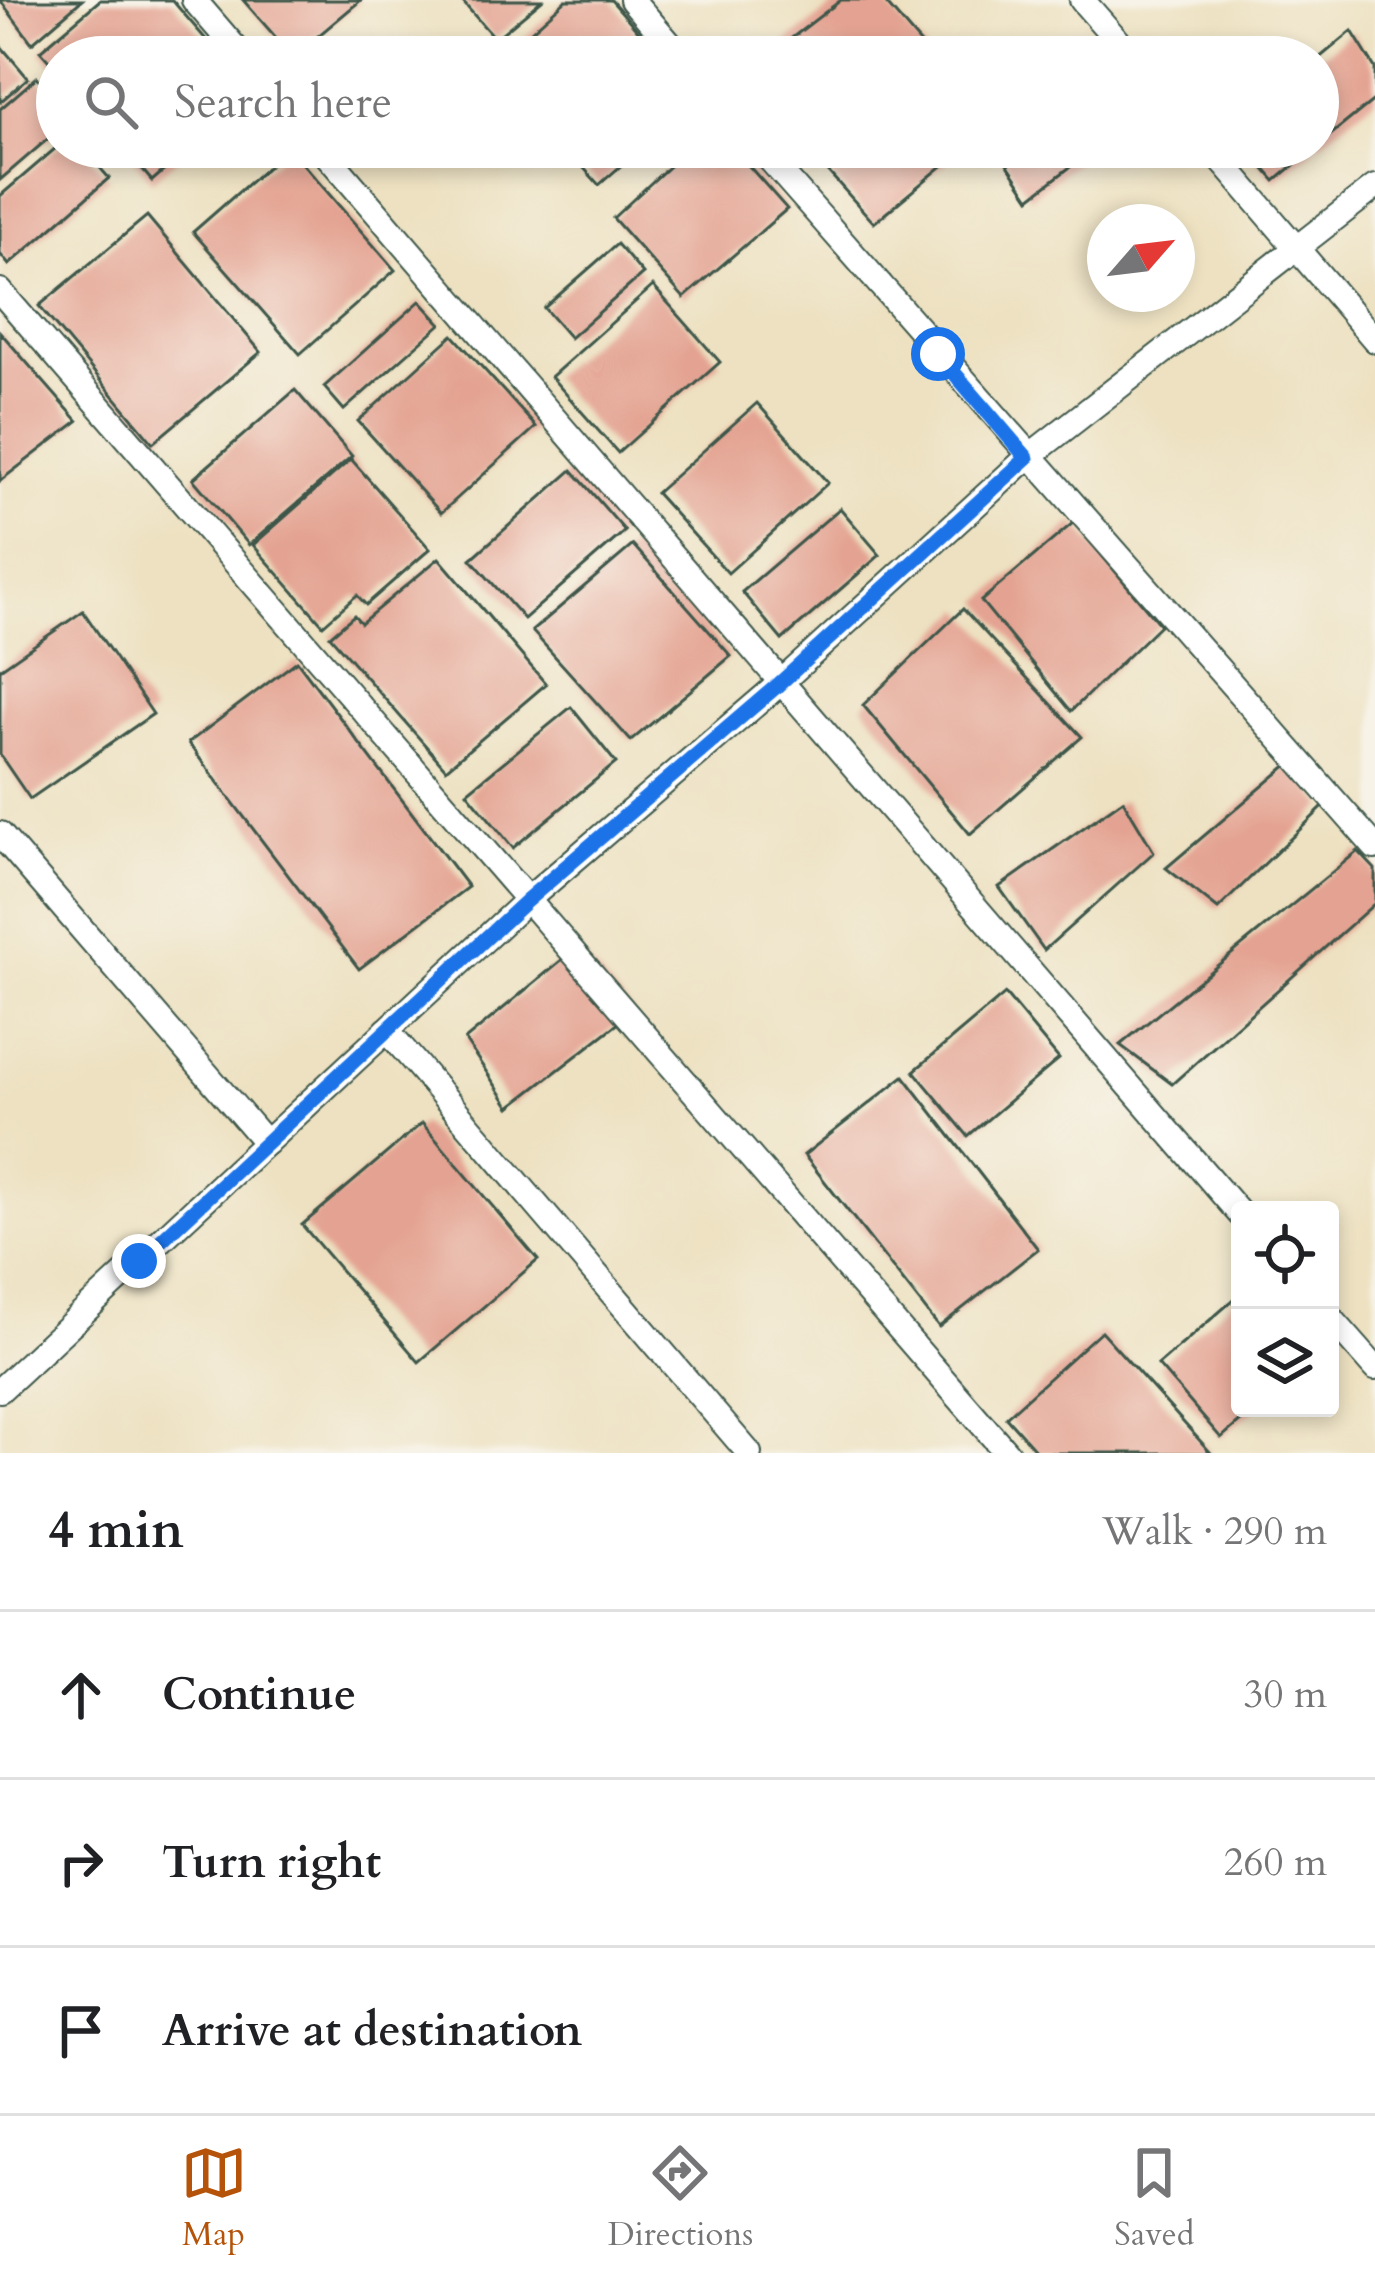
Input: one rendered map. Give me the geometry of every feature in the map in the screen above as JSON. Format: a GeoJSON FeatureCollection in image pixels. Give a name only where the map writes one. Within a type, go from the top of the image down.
{"type":"FeatureCollection","features":[{"type":"Feature","properties":{"kind":"street"},"geometry":{"type":"LineString","coordinates":[[194,0],[225,36]]}},
{"type":"Feature","properties":{"kind":"street"},"geometry":{"type":"LineString","coordinates":[[632,0],[663,36]]}},
{"type":"Feature","properties":{"kind":"street"},"geometry":{"type":"LineString","coordinates":[[1082,0],[1114,36]]}},
{"type":"Feature","properties":{"kind":"street"},"geometry":{"type":"LineString","coordinates":[[338,168],[778,685],[1231,1204]]}},
{"type":"Feature","properties":{"kind":"street"},"geometry":{"type":"LineString","coordinates":[[777,168],[1027,458],[1375,847]]}},
{"type":"Feature","properties":{"kind":"street"},"geometry":{"type":"LineString","coordinates":[[1228,168],[1375,340]]}},
{"type":"Feature","properties":{"kind":"street"},"geometry":{"type":"LineString","coordinates":[[4,1377],[266,1143],[526,901],[778,685],[1027,458],[1375,187]]}},
{"type":"Feature","properties":{"kind":"street"},"geometry":{"type":"LineString","coordinates":[[0,291],[1007,1453]]}},
{"type":"Feature","properties":{"kind":"street"},"geometry":{"type":"LineString","coordinates":[[0,834],[266,1143]]}},
{"type":"Feature","properties":{"kind":"street"},"geometry":{"type":"LineString","coordinates":[[387,1030],[749,1453]]}},
{"type":"Feature","properties":{"kind":"street"},"geometry":{"type":"LineString","coordinates":[[1339,1327],[1375,1368]]}},
{"type":"Feature","properties":{"kind":"building"},"geometry":{"type":"Polygon","coordinates":[[[0,0],[82,0],[36,36],[32,43],[0,0]]]}},
{"type":"Feature","properties":{"kind":"building"},"geometry":{"type":"Polygon","coordinates":[[[100,0],[172,0],[203,36],[58,36],[100,0]]]}},
{"type":"Feature","properties":{"kind":"building"},"geometry":{"type":"Polygon","coordinates":[[[243,0],[361,0],[318,36],[275,36],[243,0]]]}},
{"type":"Feature","properties":{"kind":"building"},"geometry":{"type":"Polygon","coordinates":[[[461,0],[542,0],[499,36],[492,36],[461,0]]]}},
{"type":"Feature","properties":{"kind":"building"},"geometry":{"type":"Polygon","coordinates":[[[566,0],[611,0],[643,36],[526,36],[566,0]]]}},
{"type":"Feature","properties":{"kind":"building"},"geometry":{"type":"Polygon","coordinates":[[[841,0],[883,0],[914,36],[794,36],[841,0]]]}},
{"type":"Feature","properties":{"kind":"building"},"geometry":{"type":"Polygon","coordinates":[[[1352,31],[1375,68],[1375,99],[1339,128],[1339,42],[1352,31]]]}},
{"type":"Feature","properties":{"kind":"building"},"geometry":{"type":"Polygon","coordinates":[[[0,45],[28,78],[0,102],[0,45]]]}},
{"type":"Feature","properties":{"kind":"building"},"geometry":{"type":"Polygon","coordinates":[[[36,78],[36,149],[0,180],[0,109],[36,78]]]}},
{"type":"Feature","properties":{"kind":"building"},"geometry":{"type":"Polygon","coordinates":[[[36,165],[100,168],[109,178],[9,265],[0,254],[0,196],[36,165]]]}},
{"type":"Feature","properties":{"kind":"building"},"geometry":{"type":"Polygon","coordinates":[[[141,168],[167,168],[152,181],[141,168]]]}},
{"type":"Feature","properties":{"kind":"building"},"geometry":{"type":"Polygon","coordinates":[[[266,168],[306,168],[395,270],[300,354],[193,232],[266,168]]]}},
{"type":"Feature","properties":{"kind":"building"},"geometry":{"type":"Polygon","coordinates":[[[584,168],[618,168],[599,185],[584,168]]]}},
{"type":"Feature","properties":{"kind":"building"},"geometry":{"type":"Polygon","coordinates":[[[667,168],[751,168],[787,209],[684,298],[613,218],[667,168]]]}},
{"type":"Feature","properties":{"kind":"building"},"geometry":{"type":"Polygon","coordinates":[[[825,168],[940,168],[874,223],[825,168]]]}},
{"type":"Feature","properties":{"kind":"building"},"geometry":{"type":"Polygon","coordinates":[[[1010,168],[1069,168],[1030,198],[1010,168]]]}},
{"type":"Feature","properties":{"kind":"building"},"geometry":{"type":"Polygon","coordinates":[[[1264,168],[1291,168],[1275,181],[1264,168]]]}},
{"type":"Feature","properties":{"kind":"building"},"geometry":{"type":"Polygon","coordinates":[[[147,216],[261,352],[153,443],[39,306],[147,216]]]}},
{"type":"Feature","properties":{"kind":"building"},"geometry":{"type":"Polygon","coordinates":[[[617,244],[643,274],[570,338],[544,308],[617,244]]]}},
{"type":"Feature","properties":{"kind":"building"},"geometry":{"type":"Polygon","coordinates":[[[653,286],[720,362],[618,453],[551,377],[653,286]]]}},
{"type":"Feature","properties":{"kind":"building"},"geometry":{"type":"Polygon","coordinates":[[[420,301],[441,324],[344,410],[324,387],[420,301]]]}},
{"type":"Feature","properties":{"kind":"building"},"geometry":{"type":"Polygon","coordinates":[[[0,332],[78,421],[0,481],[0,332]]]}},
{"type":"Feature","properties":{"kind":"building"},"geometry":{"type":"Polygon","coordinates":[[[453,335],[536,427],[441,513],[358,421],[453,335]]]}},
{"type":"Feature","properties":{"kind":"building"},"geometry":{"type":"Polygon","coordinates":[[[295,390],[352,456],[249,545],[193,479],[295,390]]]}},
{"type":"Feature","properties":{"kind":"building"},"geometry":{"type":"Polygon","coordinates":[[[757,403],[828,483],[728,573],[656,493],[757,403]]]}},
{"type":"Feature","properties":{"kind":"building"},"geometry":{"type":"Polygon","coordinates":[[[351,459],[430,549],[366,605],[357,595],[323,625],[253,545],[351,459]]]}},
{"type":"Feature","properties":{"kind":"building"},"geometry":{"type":"Polygon","coordinates":[[[572,470],[625,531],[524,619],[471,559],[572,470]]]}},
{"type":"Feature","properties":{"kind":"building"},"geometry":{"type":"Polygon","coordinates":[[[840,508],[880,555],[782,640],[742,592],[840,508]]]}},
{"type":"Feature","properties":{"kind":"building"},"geometry":{"type":"Polygon","coordinates":[[[1074,522],[1160,625],[1071,711],[981,601],[1074,522]]]}},
{"type":"Feature","properties":{"kind":"building"},"geometry":{"type":"Polygon","coordinates":[[[633,545],[731,656],[631,741],[532,631],[633,545]]]}},
{"type":"Feature","properties":{"kind":"building"},"geometry":{"type":"Polygon","coordinates":[[[439,558],[546,684],[446,769],[330,636],[354,615],[361,623],[439,558]]]}},
{"type":"Feature","properties":{"kind":"building"},"geometry":{"type":"Polygon","coordinates":[[[963,609],[1082,737],[970,834],[863,705],[963,609]]]}},
{"type":"Feature","properties":{"kind":"building"},"geometry":{"type":"Polygon","coordinates":[[[83,611],[153,714],[30,799],[0,755],[0,669],[83,611]]]}},
{"type":"Feature","properties":{"kind":"building"},"geometry":{"type":"Polygon","coordinates":[[[297,661],[468,887],[359,969],[188,743],[297,661]]]}},
{"type":"Feature","properties":{"kind":"building"},"geometry":{"type":"Polygon","coordinates":[[[571,707],[616,763],[513,848],[467,792],[571,707]]]}},
{"type":"Feature","properties":{"kind":"building"},"geometry":{"type":"Polygon","coordinates":[[[1290,763],[1324,806],[1218,909],[1166,868],[1290,763]]]}},
{"type":"Feature","properties":{"kind":"building"},"geometry":{"type":"Polygon","coordinates":[[[1123,800],[1154,852],[1044,950],[999,887],[1123,800]]]}},
{"type":"Feature","properties":{"kind":"building"},"geometry":{"type":"Polygon","coordinates":[[[1358,851],[1375,869],[1375,903],[1172,1084],[1120,1045],[1358,851]]]}},
{"type":"Feature","properties":{"kind":"building"},"geometry":{"type":"Polygon","coordinates":[[[576,948],[633,1012],[510,1107],[465,1040],[576,948]]]}},
{"type":"Feature","properties":{"kind":"building"},"geometry":{"type":"Polygon","coordinates":[[[1005,994],[1059,1059],[968,1136],[914,1071],[1005,994]]]}},
{"type":"Feature","properties":{"kind":"building"},"geometry":{"type":"Polygon","coordinates":[[[904,1076],[1038,1249],[939,1327],[804,1155],[904,1076]]]}},
{"type":"Feature","properties":{"kind":"building"},"geometry":{"type":"Polygon","coordinates":[[[422,1123],[538,1260],[419,1362],[302,1225],[422,1123]]]}},
{"type":"Feature","properties":{"kind":"building"},"geometry":{"type":"Polygon","coordinates":[[[1231,1302],[1231,1417],[1246,1417],[1221,1438],[1158,1365],[1231,1302]]]}},
{"type":"Feature","properties":{"kind":"building"},"geometry":{"type":"Polygon","coordinates":[[[1101,1331],[1211,1453],[1038,1453],[1006,1417],[1101,1331]]]}},
{"type":"Feature","properties":{"kind":"route"},"geometry":{"type":"LineString","coordinates":[[139,1261],[526,901],[778,685],[1027,458],[938,354]]}}]}
